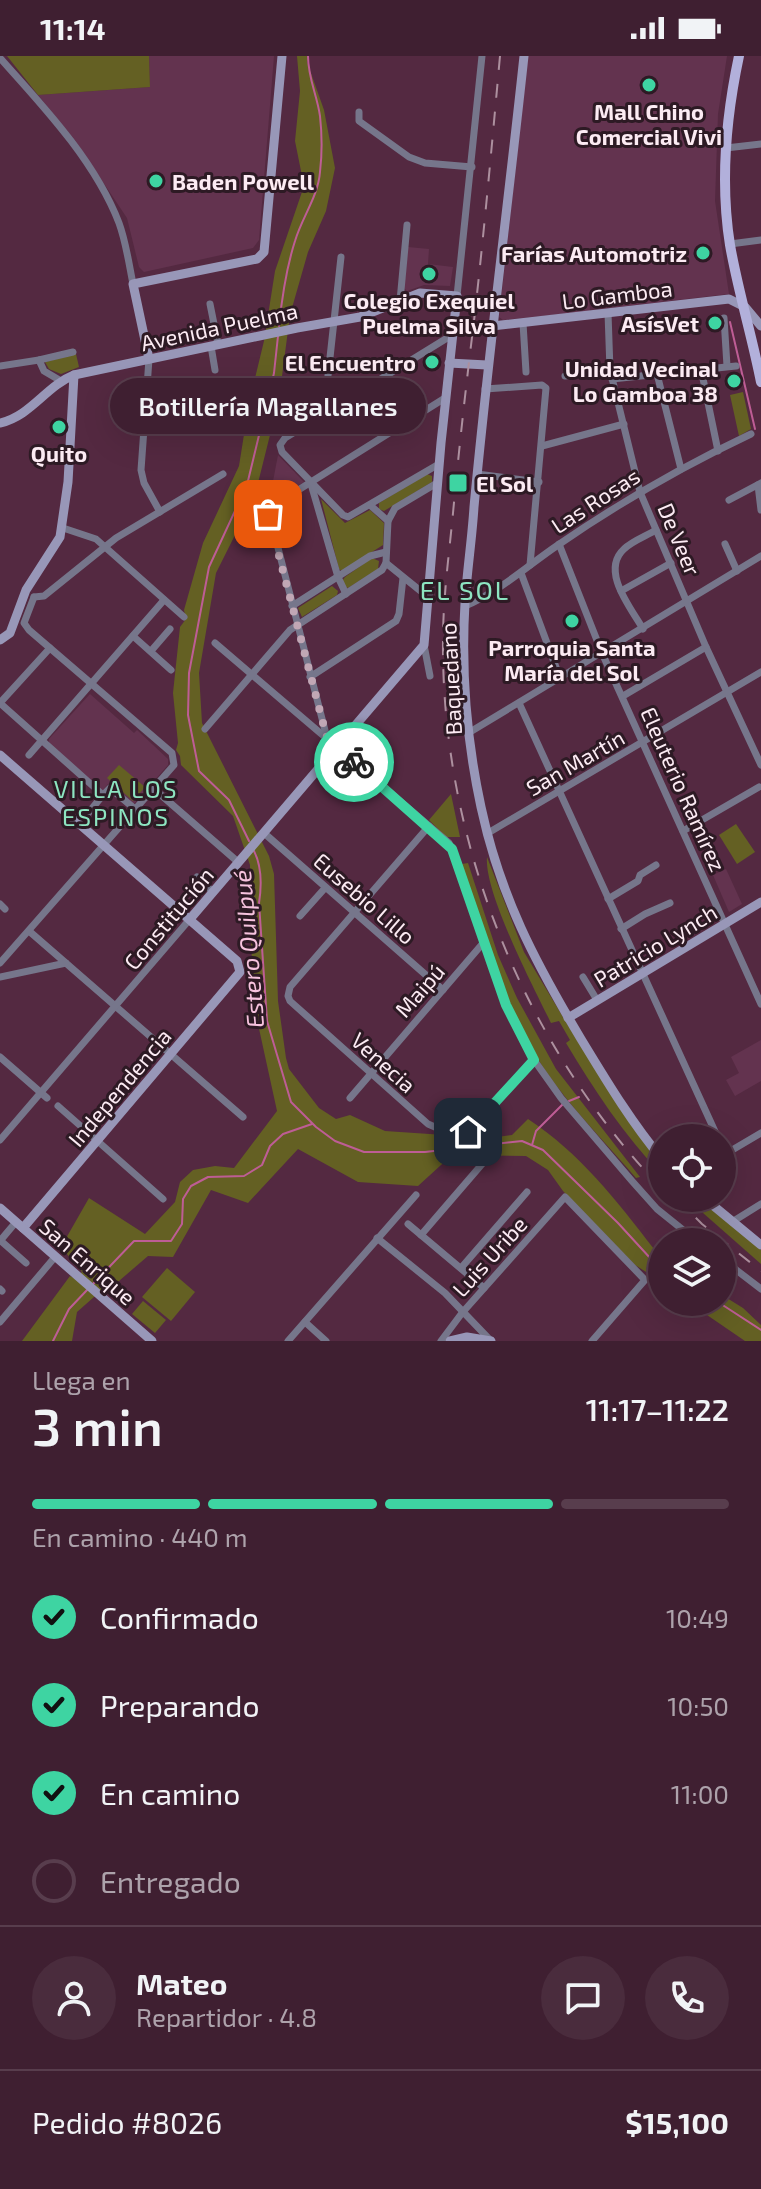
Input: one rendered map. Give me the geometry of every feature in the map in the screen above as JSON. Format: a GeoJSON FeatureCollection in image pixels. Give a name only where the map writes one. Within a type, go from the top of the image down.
{"type":"FeatureCollection","features":[{"type":"Feature","properties":{"kind":"main road"},"geometry":{"type":"LineString","coordinates":[[739,56],[726,148],[726,198],[730,244],[761,382]]}},
{"type":"Feature","properties":{"kind":"street"},"geometry":{"type":"LineString","coordinates":[[133,284],[262,256],[267,245],[282,56]]}},
{"type":"Feature","properties":{"kind":"street"},"geometry":{"type":"LineString","coordinates":[[430,676],[424,645],[437,483],[482,56]]}},
{"type":"Feature","properties":{"kind":"street","name":"Baquedano"},"geometry":{"type":"LineString","coordinates":[[524,56],[487,365],[465,606],[470,732],[481,809],[515,919],[568,1018],[629,1116],[648,1141]]}},
{"type":"Feature","properties":{"kind":"street"},"geometry":{"type":"LineString","coordinates":[[0,58],[71,139],[111,205],[120,226],[149,359],[141,470],[144,483],[160,512]]}},
{"type":"Feature","properties":{"kind":"street"},"geometry":{"type":"LineString","coordinates":[[359,112],[359,121],[409,157],[425,163],[472,167]]}},
{"type":"Feature","properties":{"kind":"street"},"geometry":{"type":"LineString","coordinates":[[726,148],[761,144]]}},
{"type":"Feature","properties":{"kind":"street"},"geometry":{"type":"LineString","coordinates":[[400,301],[407,225]]}},
{"type":"Feature","properties":{"kind":"street"},"geometry":{"type":"LineString","coordinates":[[730,244],[761,240]]}},
{"type":"Feature","properties":{"kind":"street"},"geometry":{"type":"LineString","coordinates":[[327,412],[325,403],[341,257]]}},
{"type":"Feature","properties":{"kind":"street","name":"Avenida Puelma"},"geometry":{"type":"LineString","coordinates":[[0,423],[23,414],[61,381],[74,375],[264,334],[360,317],[427,291],[457,296]]}},
{"type":"Feature","properties":{"kind":"street","name":"Lo Gamboa"},"geometry":{"type":"LineString","coordinates":[[492,326],[720,300],[732,300],[745,307]]}},
{"type":"Feature","properties":{"kind":"street"},"geometry":{"type":"LineString","coordinates":[[210,304],[215,370]]}},
{"type":"Feature","properties":{"kind":"street"},"geometry":{"type":"LineString","coordinates":[[745,307],[761,326]]}},
{"type":"Feature","properties":{"kind":"street","name":"De Veer"},"geometry":{"type":"LineString","coordinates":[[608,313],[611,374],[640,492],[706,647],[761,765]]}},
{"type":"Feature","properties":{"kind":"street"},"geometry":{"type":"LineString","coordinates":[[724,318],[727,366]]}},
{"type":"Feature","properties":{"kind":"street"},"geometry":{"type":"LineString","coordinates":[[523,323],[526,372]]}},
{"type":"Feature","properties":{"kind":"street"},"geometry":{"type":"LineString","coordinates":[[439,464],[348,517],[310,482],[282,452],[280,445],[285,438],[452,335]]}},
{"type":"Feature","properties":{"kind":"street"},"geometry":{"type":"LineString","coordinates":[[0,366],[73,352]]}},
{"type":"Feature","properties":{"kind":"street"},"geometry":{"type":"LineString","coordinates":[[39,360],[44,371],[61,381]]}},
{"type":"Feature","properties":{"kind":"street"},"geometry":{"type":"LineString","coordinates":[[449,363],[487,365]]}},
{"type":"Feature","properties":{"kind":"street"},"geometry":{"type":"LineString","coordinates":[[565,376],[657,374],[736,366]]}},
{"type":"Feature","properties":{"kind":"street"},"geometry":{"type":"LineString","coordinates":[[701,369],[718,451]]}},
{"type":"Feature","properties":{"kind":"street"},"geometry":{"type":"LineString","coordinates":[[657,374],[681,469]]}},
{"type":"Feature","properties":{"kind":"street"},"geometry":{"type":"LineString","coordinates":[[0,640],[10,633],[28,587],[63,528],[74,375]]}},
{"type":"Feature","properties":{"kind":"street"},"geometry":{"type":"LineString","coordinates":[[485,389],[544,386],[547,393],[530,565]]}},
{"type":"Feature","properties":{"kind":"street"},"geometry":{"type":"LineString","coordinates":[[327,738],[268,509],[445,398]]}},
{"type":"Feature","properties":{"kind":"street"},"geometry":{"type":"LineString","coordinates":[[542,446],[624,424]]}},
{"type":"Feature","properties":{"kind":"street","name":"Las Rosas"},"geometry":{"type":"LineString","coordinates":[[465,606],[521,573],[559,544],[640,492],[751,434]]}},
{"type":"Feature","properties":{"kind":"street"},"geometry":{"type":"LineString","coordinates":[[34,597],[44,596],[104,547],[223,474]]}},
{"type":"Feature","properties":{"kind":"street"},"geometry":{"type":"LineString","coordinates":[[477,474],[539,482]]}},
{"type":"Feature","properties":{"kind":"street"},"geometry":{"type":"LineString","coordinates":[[310,482],[338,577],[346,594]]}},
{"type":"Feature","properties":{"kind":"street"},"geometry":{"type":"LineString","coordinates":[[205,729],[297,626],[382,570],[386,563],[388,521],[395,508],[437,483]]}},
{"type":"Feature","properties":{"kind":"street"},"geometry":{"type":"LineString","coordinates":[[729,500],[760,484],[761,510]]}},
{"type":"Feature","properties":{"kind":"street"},"geometry":{"type":"LineString","coordinates":[[370,505],[388,521]]}},
{"type":"Feature","properties":{"kind":"street"},"geometry":{"type":"LineString","coordinates":[[63,528],[87,534],[184,617]]}},
{"type":"Feature","properties":{"kind":"street"},"geometry":{"type":"LineString","coordinates":[[643,629],[621,591],[614,571],[621,552],[656,530]]}},
{"type":"Feature","properties":{"kind":"street","name":"Eleuterio Ramírez"},"geometry":{"type":"LineString","coordinates":[[559,544],[602,653],[761,1004]]}},
{"type":"Feature","properties":{"kind":"street"},"geometry":{"type":"LineString","coordinates":[[725,544],[737,571]]}},
{"type":"Feature","properties":{"kind":"street"},"geometry":{"type":"LineString","coordinates":[[292,606],[373,555],[386,552]]}},
{"type":"Feature","properties":{"kind":"street"},"geometry":{"type":"LineString","coordinates":[[470,732],[761,556]]}},
{"type":"Feature","properties":{"kind":"street"},"geometry":{"type":"LineString","coordinates":[[386,563],[428,597]]}},
{"type":"Feature","properties":{"kind":"street"},"geometry":{"type":"LineString","coordinates":[[621,591],[671,563]]}},
{"type":"Feature","properties":{"kind":"street"},"geometry":{"type":"LineString","coordinates":[[521,573],[560,678]]}},
{"type":"Feature","properties":{"kind":"street"},"geometry":{"type":"LineString","coordinates":[[310,677],[396,621],[403,578]]}},
{"type":"Feature","properties":{"kind":"street"},"geometry":{"type":"LineString","coordinates":[[28,587],[34,597]]}},
{"type":"Feature","properties":{"kind":"street"},"geometry":{"type":"LineString","coordinates":[[401,596],[416,590]]}},
{"type":"Feature","properties":{"kind":"street"},"geometry":{"type":"LineString","coordinates":[[0,963],[174,765],[172,753],[24,623],[34,597]]}},
{"type":"Feature","properties":{"kind":"street"},"geometry":{"type":"LineString","coordinates":[[29,755],[164,600]]}},
{"type":"Feature","properties":{"kind":"street"},"geometry":{"type":"LineString","coordinates":[[151,651],[170,629]]}},
{"type":"Feature","properties":{"kind":"street"},"geometry":{"type":"LineString","coordinates":[[133,636],[171,670]]}},
{"type":"Feature","properties":{"kind":"street"},"geometry":{"type":"LineString","coordinates":[[215,643],[452,849],[506,1005],[534,1060],[561,1098],[657,1209],[681,1228]]}},
{"type":"Feature","properties":{"kind":"street","name":"Constitución"},"geometry":{"type":"LineString","coordinates":[[0,1140],[44,1095],[115,1007],[424,645]]}},
{"type":"Feature","properties":{"kind":"street"},"geometry":{"type":"LineString","coordinates":[[623,696],[706,647]]}},
{"type":"Feature","properties":{"kind":"street"},"geometry":{"type":"LineString","coordinates":[[50,648],[0,703],[42,741],[106,791],[135,809]]}},
{"type":"Feature","properties":{"kind":"street","name":"San Martín"},"geometry":{"type":"LineString","coordinates":[[488,833],[761,672]]}},
{"type":"Feature","properties":{"kind":"street"},"geometry":{"type":"LineString","coordinates":[[519,703],[712,1124]]}},
{"type":"Feature","properties":{"kind":"street"},"geometry":{"type":"LineString","coordinates":[[0,755],[190,919]]}},
{"type":"Feature","properties":{"kind":"street"},"geometry":{"type":"LineString","coordinates":[[683,831],[759,787]]}},
{"type":"Feature","properties":{"kind":"street"},"geometry":{"type":"LineString","coordinates":[[153,788],[242,858]]}},
{"type":"Feature","properties":{"kind":"street"},"geometry":{"type":"LineString","coordinates":[[85,817],[106,791]]}},
{"type":"Feature","properties":{"kind":"street"},"geometry":{"type":"LineString","coordinates":[[355,913],[429,826]]}},
{"type":"Feature","properties":{"kind":"street","name":"Eusebio Lillo"},"geometry":{"type":"LineString","coordinates":[[262,835],[443,990]]}},
{"type":"Feature","properties":{"kind":"street"},"geometry":{"type":"LineString","coordinates":[[608,899],[638,881],[640,875],[656,865]]}},
{"type":"Feature","properties":{"kind":"street"},"geometry":{"type":"LineString","coordinates":[[197,877],[213,892]]}},
{"type":"Feature","properties":{"kind":"street"},"geometry":{"type":"LineString","coordinates":[[300,916],[325,888]]}},
{"type":"Feature","properties":{"kind":"street","name":"Patricio Lynch"},"geometry":{"type":"LineString","coordinates":[[568,1018],[761,902]]}},
{"type":"Feature","properties":{"kind":"street"},"geometry":{"type":"LineString","coordinates":[[621,929],[670,903]]}},
{"type":"Feature","properties":{"kind":"street","name":"Venecia"},"geometry":{"type":"LineString","coordinates":[[355,913],[290,987],[288,996],[293,1005],[428,1124],[451,1134],[468,1132],[534,1060]]}},
{"type":"Feature","properties":{"kind":"street","name":"Independencia"},"geometry":{"type":"LineString","coordinates":[[19,1225],[96,1142],[240,972],[237,961],[190,919]]}},
{"type":"Feature","properties":{"kind":"street"},"geometry":{"type":"LineString","coordinates":[[29,931],[243,1117]]}},
{"type":"Feature","properties":{"kind":"street","name":"Maipú"},"geometry":{"type":"LineString","coordinates":[[350,1098],[484,942]]}},
{"type":"Feature","properties":{"kind":"street"},"geometry":{"type":"LineString","coordinates":[[0,977],[66,963]]}},
{"type":"Feature","properties":{"kind":"street"},"geometry":{"type":"LineString","coordinates":[[583,977],[597,1000]]}},
{"type":"Feature","properties":{"kind":"street"},"geometry":{"type":"LineString","coordinates":[[0,1057],[44,1095]]}},
{"type":"Feature","properties":{"kind":"street"},"geometry":{"type":"LineString","coordinates":[[58,1106],[163,1199]]}},
{"type":"Feature","properties":{"kind":"street"},"geometry":{"type":"LineString","coordinates":[[736,1146],[761,1133]]}},
{"type":"Feature","properties":{"kind":"street"},"geometry":{"type":"LineString","coordinates":[[421,1235],[483,1163]]}},
{"type":"Feature","properties":{"kind":"street"},"geometry":{"type":"LineString","coordinates":[[461,1268],[527,1192]]}},
{"type":"Feature","properties":{"kind":"street"},"geometry":{"type":"LineString","coordinates":[[288,1341],[416,1195]]}},
{"type":"Feature","properties":{"kind":"street","name":"Luis Uribe"},"geometry":{"type":"LineString","coordinates":[[441,1341],[565,1197],[645,1280],[592,1341]]}},
{"type":"Feature","properties":{"kind":"street"},"geometry":{"type":"LineString","coordinates":[[732,1222],[761,1204]]}},
{"type":"Feature","properties":{"kind":"street","name":"San Enrique"},"geometry":{"type":"LineString","coordinates":[[0,1208],[104,1299],[139,1337],[152,1341]]}},
{"type":"Feature","properties":{"kind":"street"},"geometry":{"type":"LineString","coordinates":[[720,1212],[761,1245]]}},
{"type":"Feature","properties":{"kind":"street"},"geometry":{"type":"LineString","coordinates":[[408,1224],[484,1288]]}},
{"type":"Feature","properties":{"kind":"street"},"geometry":{"type":"LineString","coordinates":[[19,1225],[0,1240],[26,1263]]}},
{"type":"Feature","properties":{"kind":"street"},"geometry":{"type":"LineString","coordinates":[[377,1238],[445,1293],[491,1341]]}},
{"type":"Feature","properties":{"kind":"street"},"geometry":{"type":"LineString","coordinates":[[0,1322],[55,1257]]}},
{"type":"Feature","properties":{"kind":"street"},"geometry":{"type":"LineString","coordinates":[[736,1270],[761,1289]]}},
{"type":"Feature","properties":{"kind":"street"},"geometry":{"type":"LineString","coordinates":[[305,1322],[326,1341]]}},
{"type":"Feature","properties":{"kind":"street"},"geometry":{"type":"LineString","coordinates":[[450,1341],[467,1337],[491,1341]]}},
{"type":"Feature","properties":{"kind":"shaded area"},"geometry":{"type":"Polygon","coordinates":[[[7,56],[149,56],[150,87],[38,95],[7,56]]]}},
{"type":"Feature","properties":{"kind":"shaded area"},"geometry":{"type":"Polygon","coordinates":[[[149,56],[274,56],[259,240],[253,248],[144,272],[139,267],[127,218],[75,140],[38,95],[150,87],[149,56]]]}},
{"type":"Feature","properties":{"kind":"shaded area"},"geometry":{"type":"Polygon","coordinates":[[[297,56],[309,56],[307,62],[324,110],[335,168],[326,211],[308,252],[290,315],[279,399],[255,495],[216,573],[199,673],[202,723],[269,856],[274,874],[278,1001],[289,1069],[319,1108],[336,1119],[350,1115],[385,1131],[489,1138],[512,1135],[528,1119],[581,1162],[648,1241],[648,1273],[635,1265],[563,1191],[548,1170],[526,1156],[452,1155],[418,1186],[358,1182],[298,1149],[248,1203],[211,1190],[173,1257],[148,1256],[105,1293],[94,1297],[77,1312],[72,1341],[22,1341],[70,1276],[74,1278],[82,1272],[61,1247],[89,1198],[145,1234],[175,1202],[180,1182],[193,1170],[215,1166],[234,1168],[277,1111],[256,1015],[250,931],[250,865],[233,816],[181,765],[176,750],[173,693],[180,627],[186,619],[184,610],[203,543],[239,466],[275,271],[304,186],[295,141],[300,91],[297,56]]]}},
{"type":"Feature","properties":{"kind":"shaded area"},"geometry":{"type":"Polygon","coordinates":[[[528,56],[727,56],[718,114],[715,201],[729,294],[608,308],[610,290],[600,289],[594,298],[589,299],[590,311],[503,320],[499,317],[528,56]]]}},
{"type":"Feature","properties":{"kind":"shaded area","name":"Colegio Exequiel Puelma Silva"},"geometry":{"type":"Polygon","coordinates":[[[408,247],[429,249],[428,264],[453,267],[450,286],[424,285],[407,291],[404,288],[408,247]]]}},
{"type":"Feature","properties":{"kind":"shaded area"},"geometry":{"type":"Polygon","coordinates":[[[76,354],[79,367],[61,374],[49,369],[45,362],[76,354]]]}},
{"type":"Feature","properties":{"kind":"shaded area"},"geometry":{"type":"Polygon","coordinates":[[[743,392],[751,429],[739,436],[730,395],[743,392]]]}},
{"type":"Feature","properties":{"kind":"shaded area"},"geometry":{"type":"Polygon","coordinates":[[[278,455],[304,482],[270,503],[269,502],[278,455]]]}},
{"type":"Feature","properties":{"kind":"shaded area"},"geometry":{"type":"Polygon","coordinates":[[[427,474],[432,476],[432,482],[384,511],[379,509],[379,503],[427,474]]]}},
{"type":"Feature","properties":{"kind":"shaded area"},"geometry":{"type":"Polygon","coordinates":[[[321,499],[345,523],[370,510],[384,523],[383,545],[342,571],[339,569],[321,499]]]}},
{"type":"Feature","properties":{"kind":"shaded area"},"geometry":{"type":"Polygon","coordinates":[[[372,558],[379,561],[378,569],[348,588],[344,586],[342,581],[345,577],[372,558]]]}},
{"type":"Feature","properties":{"kind":"shaded area"},"geometry":{"type":"Polygon","coordinates":[[[332,586],[338,591],[337,595],[302,617],[298,608],[332,586]]]}},
{"type":"Feature","properties":{"kind":"shaded area"},"geometry":{"type":"Polygon","coordinates":[[[90,694],[134,733],[137,730],[168,759],[168,765],[133,805],[108,784],[102,791],[49,744],[49,739],[90,694]]]}},
{"type":"Feature","properties":{"kind":"shaded area"},"geometry":{"type":"Polygon","coordinates":[[[119,765],[145,787],[133,801],[107,778],[119,765]]]}},
{"type":"Feature","properties":{"kind":"shaded area"},"geometry":{"type":"Polygon","coordinates":[[[451,794],[460,837],[446,837],[429,820],[451,794]]]}},
{"type":"Feature","properties":{"kind":"shaded area"},"geometry":{"type":"Polygon","coordinates":[[[736,824],[755,852],[737,864],[719,835],[736,824]]]}},
{"type":"Feature","properties":{"kind":"shaded area"},"geometry":{"type":"Polygon","coordinates":[[[487,857],[524,952],[648,1148],[648,1159],[599,1095],[566,1043],[570,1040],[559,1021],[551,1023],[501,916],[488,873],[487,857]]]}},
{"type":"Feature","properties":{"kind":"shaded area"},"geometry":{"type":"Polygon","coordinates":[[[468,863],[498,955],[517,998],[556,1069],[640,1177],[636,1178],[577,1111],[532,1048],[507,998],[486,942],[462,864],[468,863]]]}},
{"type":"Feature","properties":{"kind":"shaded area"},"geometry":{"type":"Polygon","coordinates":[[[726,869],[742,904],[729,912],[713,875],[726,869]]]}},
{"type":"Feature","properties":{"kind":"shaded area"},"geometry":{"type":"Polygon","coordinates":[[[761,1040],[761,1081],[735,1096],[726,1080],[739,1073],[731,1057],[761,1040]]]}},
{"type":"Feature","properties":{"kind":"shaded area"},"geometry":{"type":"Polygon","coordinates":[[[702,1212],[716,1212],[735,1228],[720,1228],[702,1212]]]}},
{"type":"Feature","properties":{"kind":"shaded area"},"geometry":{"type":"Polygon","coordinates":[[[736,1229],[761,1250],[761,1264],[736,1242],[736,1229]]]}},
{"type":"Feature","properties":{"kind":"shaded area"},"geometry":{"type":"Polygon","coordinates":[[[167,1268],[195,1292],[171,1321],[142,1297],[167,1268]]]}},
{"type":"Feature","properties":{"kind":"shaded area"},"geometry":{"type":"Polygon","coordinates":[[[143,1301],[166,1320],[155,1333],[132,1314],[143,1301]]]}},
{"type":"Feature","properties":{"kind":"shaded area"},"geometry":{"type":"Polygon","coordinates":[[[736,1304],[743,1308],[761,1325],[761,1341],[745,1341],[708,1316],[736,1316],[736,1304]]]}},
{"type":"Feature","properties":{"kind":"waterway","name":"Estero Quilpué"},"geometry":{"type":"LineString","coordinates":[[279,326],[292,252],[320,172],[320,116],[308,56]]}},
{"type":"Feature","properties":{"kind":"waterway"},"geometry":{"type":"LineString","coordinates":[[730,322],[755,429]]}},
{"type":"Feature","properties":{"kind":"waterway","name":"Estero Quilpué"},"geometry":{"type":"LineString","coordinates":[[249,841],[229,800],[199,771],[188,715],[189,673],[209,567],[247,485],[274,373],[278,336]]}},
{"type":"Feature","properties":{"kind":"waterway","name":"Estero Quilpué"},"geometry":{"type":"LineString","coordinates":[[254,851],[261,876],[259,903],[267,1021],[291,1102],[335,1141],[364,1152],[425,1152],[522,1141],[543,1150],[648,1256]]}},
{"type":"Feature","properties":{"kind":"waterway"},"geometry":{"type":"LineString","coordinates":[[569,1101],[579,1097]]}},
{"type":"Feature","properties":{"kind":"waterway"},"geometry":{"type":"LineString","coordinates":[[532,1145],[536,1131],[563,1104]]}},
{"type":"Feature","properties":{"kind":"waterway"},"geometry":{"type":"LineString","coordinates":[[92,1285],[134,1241],[171,1241],[182,1224],[183,1199],[191,1186],[208,1177],[244,1176],[262,1165],[270,1146],[283,1134],[312,1124]]}},
{"type":"Feature","properties":{"kind":"waterway"},"geometry":{"type":"LineString","coordinates":[[53,1341],[69,1309],[88,1289]]}},
{"type":"Feature","properties":{"kind":"waterway","name":"Estero Quilpué"},"geometry":{"type":"LineString","coordinates":[[736,1314],[761,1330]]}},
{"type":"Feature","properties":{"kind":"railway"},"geometry":{"type":"LineString","coordinates":[[500,56],[445,592],[446,715],[457,790],[475,863],[500,935],[531,1004],[569,1070],[613,1132],[648,1173]]}},
{"type":"Feature","properties":{"kind":"railway"},"geometry":{"type":"LineString","coordinates":[[690,1212],[761,1271]]}},
{"type":"Feature","properties":{"kind":"way so far"},"geometry":{"type":"LineString","coordinates":[[268,514],[327,738],[354,762]]}},
{"type":"Feature","properties":{"kind":"place","name":"Mall Chino Comercial Vivi"},"geometry":{"type":"Point","coordinates":[649,85]}},
{"type":"Feature","properties":{"kind":"place","name":"Baden Powell"},"geometry":{"type":"Point","coordinates":[156,181]}},
{"type":"Feature","properties":{"kind":"place","name":"Farías Automotriz"},"geometry":{"type":"Point","coordinates":[703,253]}},
{"type":"Feature","properties":{"kind":"place","name":"Colegio Exequiel Puelma Silva"},"geometry":{"type":"Point","coordinates":[429,274]}},
{"type":"Feature","properties":{"kind":"place","name":"AsísVet"},"geometry":{"type":"Point","coordinates":[715,323]}},
{"type":"Feature","properties":{"kind":"place","name":"El Encuentro"},"geometry":{"type":"Point","coordinates":[432,362]}},
{"type":"Feature","properties":{"kind":"place","name":"Unidad Vecinal Lo Gamboa 38"},"geometry":{"type":"Point","coordinates":[734,381]}},
{"type":"Feature","properties":{"kind":"place","name":"Quito"},"geometry":{"type":"Point","coordinates":[59,427]}},
{"type":"Feature","properties":{"kind":"place","name":"El Sol"},"geometry":{"type":"Point","coordinates":[458,483]}},
{"type":"Feature","properties":{"kind":"place","name":"Botillería Magallanes"},"geometry":{"type":"Point","coordinates":[268,514]}},
{"type":"Feature","properties":{"kind":"place","name":"Parroquia Santa María del Sol"},"geometry":{"type":"Point","coordinates":[572,621]}},
{"type":"Feature","properties":{"kind":"district","name":"EL SOL"},"geometry":{"type":"Point","coordinates":[465,589]}},
{"type":"Feature","properties":{"kind":"district","name":"VILLA LOS ESPINOS"},"geometry":{"type":"Point","coordinates":[116,802]}},
{"type":"Feature","properties":{"kind":"route"},"geometry":{"type":"LineString","coordinates":[[354,762],[449,843],[506,1005],[534,1060],[468,1132]]}}]}
